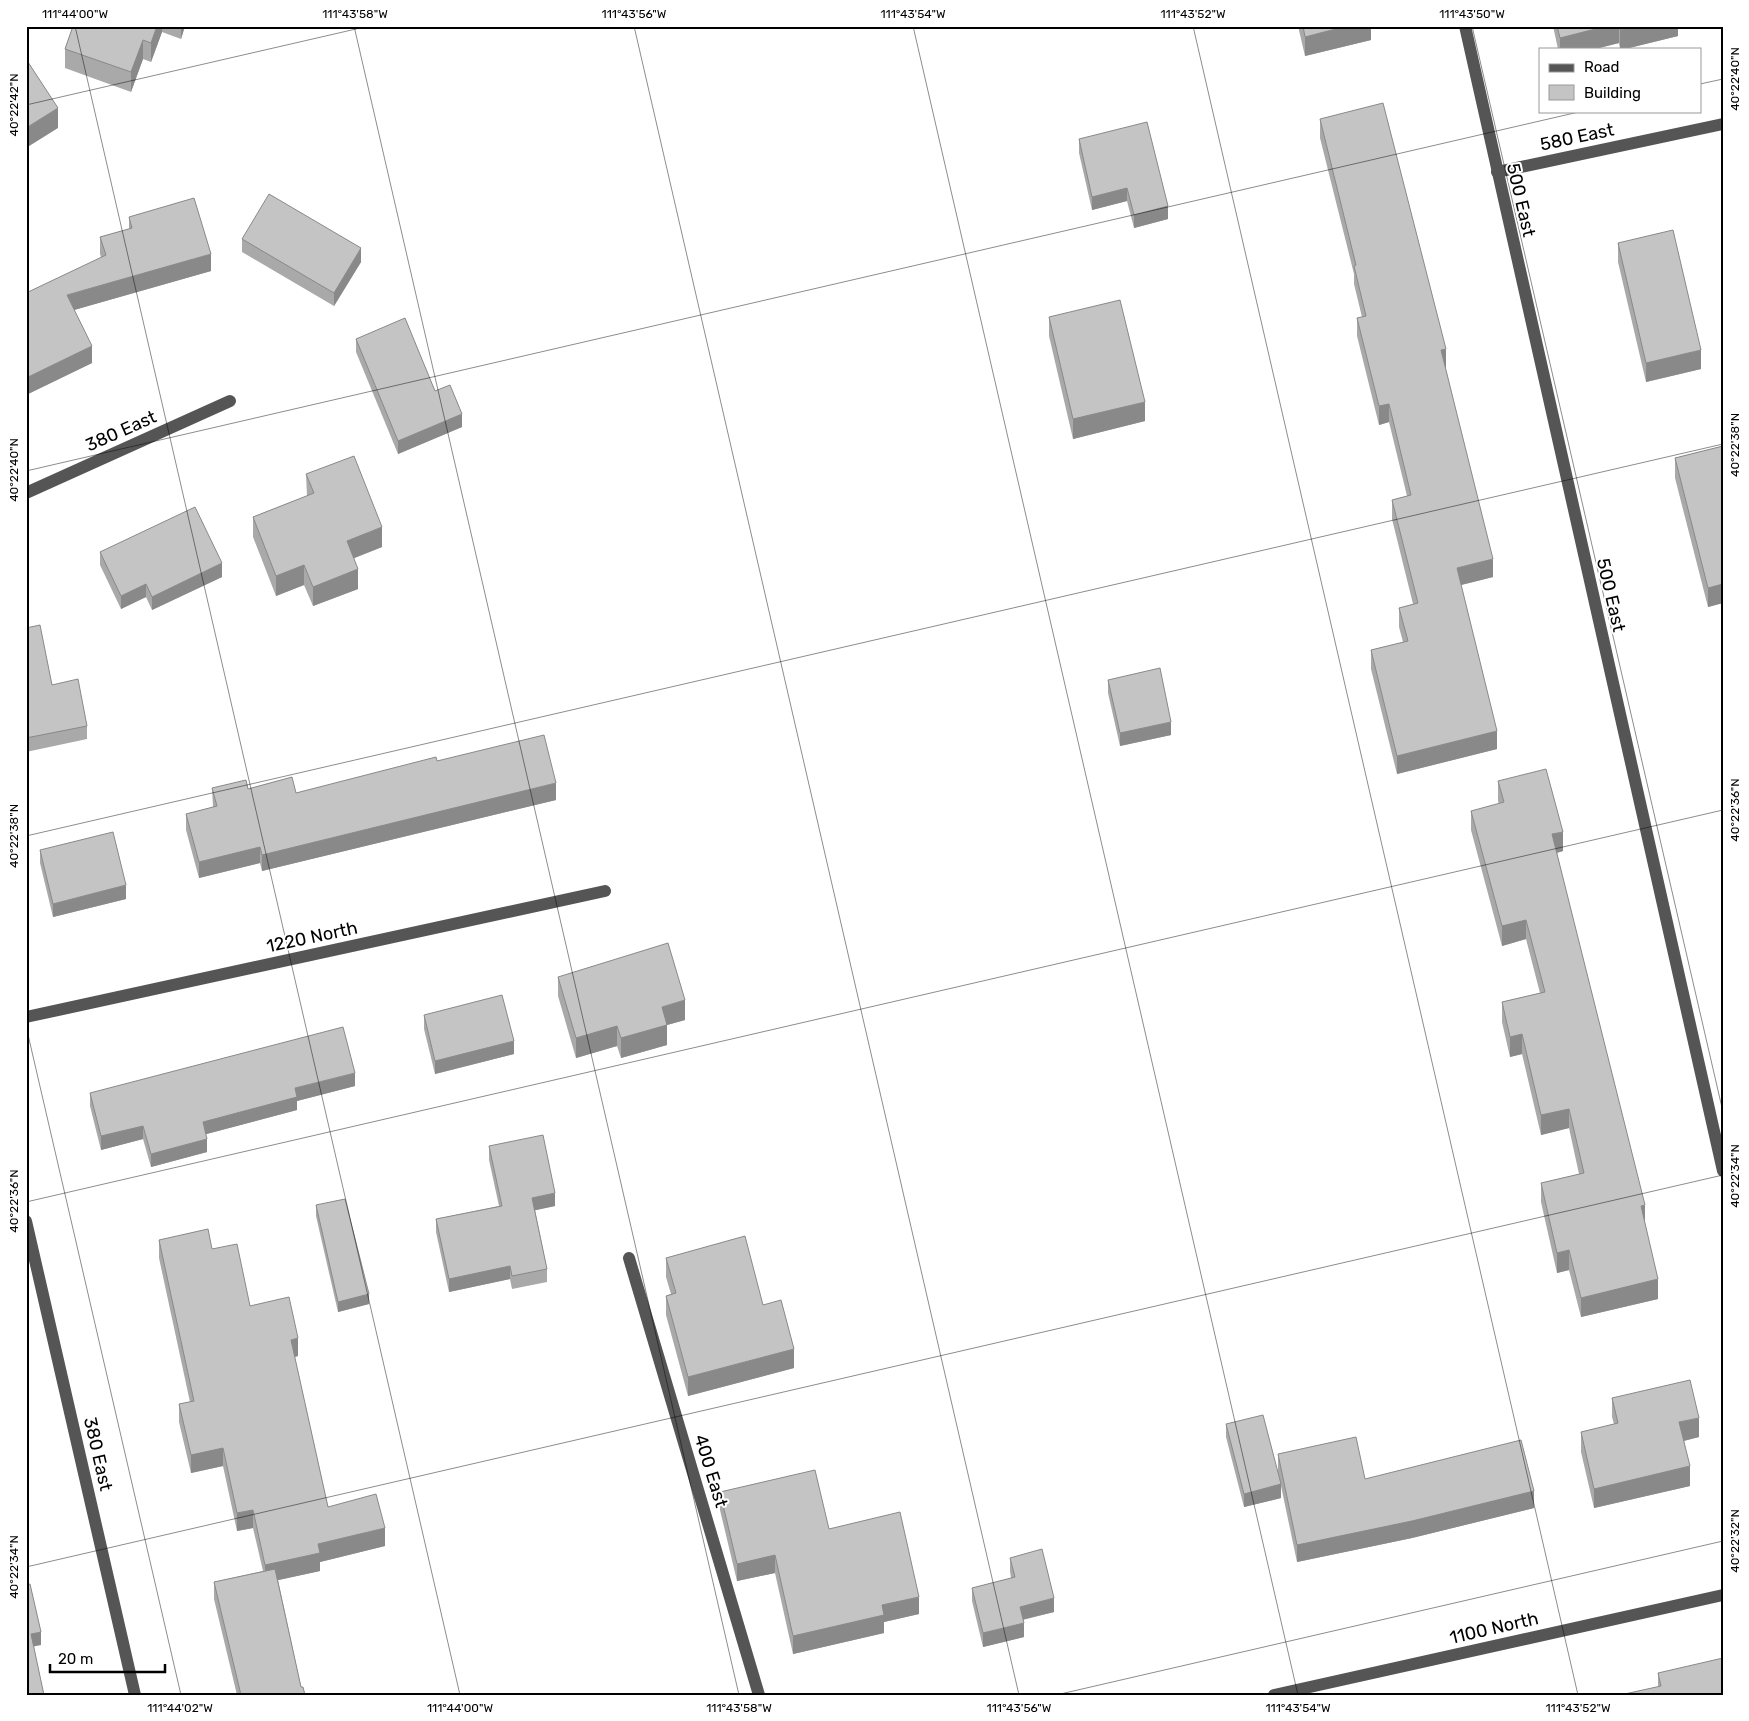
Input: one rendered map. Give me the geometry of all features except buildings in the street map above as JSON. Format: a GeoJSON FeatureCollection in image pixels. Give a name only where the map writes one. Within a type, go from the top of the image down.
{"type":"FeatureCollection","features":[{"type":"Feature","properties":{"kind":"street","name":"500 East"},"geometry":{"type":"LineString","coordinates":[[1465,26],[1723,1172]]}},
{"type":"Feature","properties":{"kind":"street","name":"580 East"},"geometry":{"type":"LineString","coordinates":[[1497,172],[1723,124]]}},
{"type":"Feature","properties":{"kind":"street","name":"380 East"},"geometry":{"type":"LineString","coordinates":[[26,493],[230,401]]}},
{"type":"Feature","properties":{"kind":"street","name":"1220 North"},"geometry":{"type":"LineString","coordinates":[[26,1017],[605,892]]}},
{"type":"Feature","properties":{"kind":"street","name":"380 East"},"geometry":{"type":"LineString","coordinates":[[26,1221],[135,1695]]}},
{"type":"Feature","properties":{"kind":"street","name":"400 East"},"geometry":{"type":"LineString","coordinates":[[628,1258],[759,1695]]}},
{"type":"Feature","properties":{"kind":"street","name":"1100 North"},"geometry":{"type":"LineString","coordinates":[[1274,1695],[1723,1595]]}}]}
